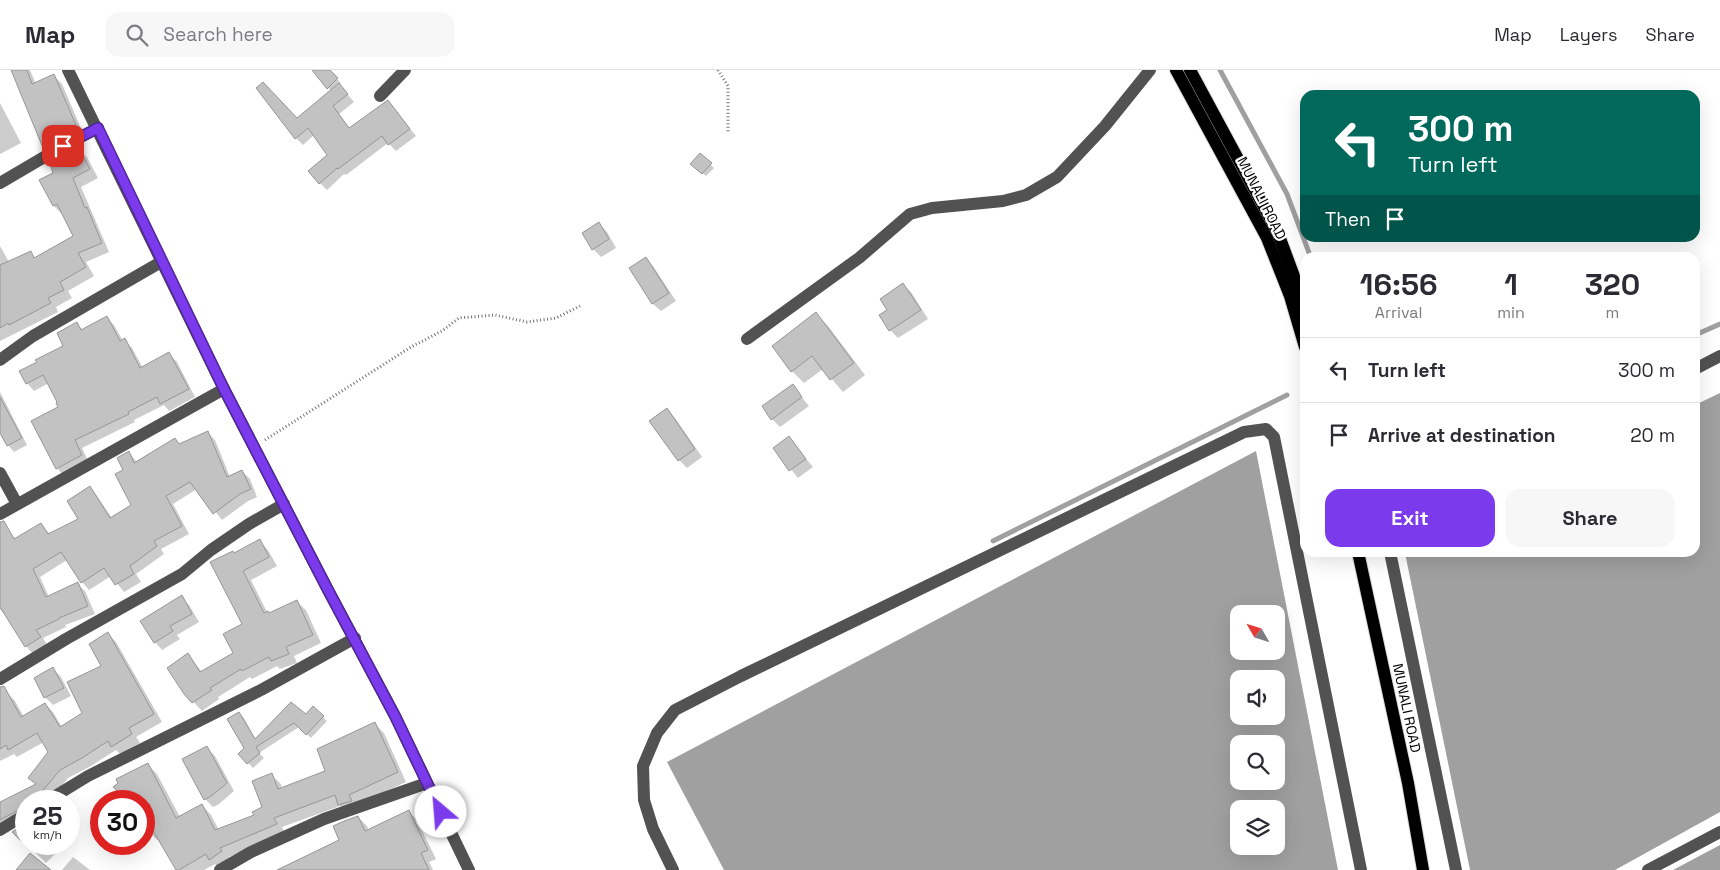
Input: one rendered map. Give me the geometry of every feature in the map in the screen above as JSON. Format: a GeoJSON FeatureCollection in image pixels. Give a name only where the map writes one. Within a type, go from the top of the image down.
{"type":"FeatureCollection","features":[{"type":"Feature","properties":{"kind":"main road","name":"MUNALI ROAD"},"geometry":{"type":"LineString","coordinates":[[1176,70],[1267,238],[1290,296],[1300,330]]}},
{"type":"Feature","properties":{"kind":"main road","name":"MUNALI ROAD"},"geometry":{"type":"LineString","coordinates":[[1190,70],[1278,234],[1300,293]]}},
{"type":"Feature","properties":{"kind":"main road","name":"MUNALI ROAD"},"geometry":{"type":"LineString","coordinates":[[1359,557],[1408,783],[1423,870]]}},
{"type":"Feature","properties":{"kind":"street"},"geometry":{"type":"LineString","coordinates":[[68,70],[224,389],[395,716],[469,870]]}},
{"type":"Feature","properties":{"kind":"street"},"geometry":{"type":"LineString","coordinates":[[380,96],[405,70]]}},
{"type":"Feature","properties":{"kind":"street"},"geometry":{"type":"LineString","coordinates":[[747,339],[859,258],[910,214],[932,208],[1003,201],[1026,195],[1057,177],[1105,126],[1150,70]]}},
{"type":"Feature","properties":{"kind":"street"},"geometry":{"type":"LineString","coordinates":[[0,183],[98,128]]}},
{"type":"Feature","properties":{"kind":"street"},"geometry":{"type":"LineString","coordinates":[[0,360],[33,336],[161,262]]}},
{"type":"Feature","properties":{"kind":"street"},"geometry":{"type":"LineString","coordinates":[[1700,366],[1720,356]]}},
{"type":"Feature","properties":{"kind":"street"},"geometry":{"type":"LineString","coordinates":[[0,514],[224,389]]}},
{"type":"Feature","properties":{"kind":"street"},"geometry":{"type":"LineString","coordinates":[[673,870],[653,830],[644,800],[643,766],[656,733],[675,710],[741,676],[1244,432],[1266,429],[1274,437],[1361,870]]}},
{"type":"Feature","properties":{"kind":"street"},"geometry":{"type":"LineString","coordinates":[[0,473],[17,504]]}},
{"type":"Feature","properties":{"kind":"street"},"geometry":{"type":"LineString","coordinates":[[0,679],[66,639],[175,578],[249,524],[284,504]]}},
{"type":"Feature","properties":{"kind":"street"},"geometry":{"type":"LineString","coordinates":[[1391,557],[1456,870]]}},
{"type":"Feature","properties":{"kind":"street"},"geometry":{"type":"LineString","coordinates":[[65,790],[88,776],[261,690],[354,638]]}},
{"type":"Feature","properties":{"kind":"street"},"geometry":{"type":"LineString","coordinates":[[220,870],[251,852],[324,819],[427,783]]}},
{"type":"Feature","properties":{"kind":"street"},"geometry":{"type":"LineString","coordinates":[[0,830],[15,821]]}},
{"type":"Feature","properties":{"kind":"street"},"geometry":{"type":"LineString","coordinates":[[1648,870],[1720,832]]}},
{"type":"Feature","properties":{"kind":"path"},"geometry":{"type":"LineString","coordinates":[[718,70],[728,86],[728,133]]}},
{"type":"Feature","properties":{"kind":"path"},"geometry":{"type":"LineString","coordinates":[[254,447],[411,347],[442,331],[459,318],[495,314],[528,322],[556,318],[580,306]]}},
{"type":"Feature","properties":{"kind":"shaded area"},"geometry":{"type":"Polygon","coordinates":[[[1720,393],[1720,812],[1615,870],[1470,870],[1406,557],[1700,557],[1700,403],[1720,393]]]}},
{"type":"Feature","properties":{"kind":"shaded area"},"geometry":{"type":"Polygon","coordinates":[[[1256,451],[1338,870],[724,870],[667,762],[1256,451]]]}},
{"type":"Feature","properties":{"kind":"shaded area"},"geometry":{"type":"Polygon","coordinates":[[[1720,845],[1720,870],[1673,870],[1720,845]]]}},
{"type":"Feature","properties":{"kind":"building"},"geometry":{"type":"Polygon","coordinates":[[[11,70],[27,70],[32,84],[54,74],[76,125],[68,128],[71,133],[43,148],[11,70]]]}},
{"type":"Feature","properties":{"kind":"building"},"geometry":{"type":"Polygon","coordinates":[[[312,70],[330,70],[338,78],[327,89],[312,70]]]}},
{"type":"Feature","properties":{"kind":"building"},"geometry":{"type":"Polygon","coordinates":[[[263,82],[297,118],[339,83],[348,94],[333,106],[349,128],[388,100],[410,129],[388,145],[382,136],[337,168],[319,184],[308,171],[327,155],[308,128],[295,139],[256,88],[263,82]]]}},
{"type":"Feature","properties":{"kind":"building"},"geometry":{"type":"Polygon","coordinates":[[[78,147],[90,169],[73,178],[102,243],[78,253],[86,267],[60,282],[64,290],[48,298],[51,303],[0,328],[0,265],[31,251],[34,258],[73,236],[57,204],[53,206],[39,180],[53,173],[50,163],[78,147]]]}},
{"type":"Feature","properties":{"kind":"building"},"geometry":{"type":"Polygon","coordinates":[[[700,153],[712,163],[702,174],[690,164],[700,153]]]}},
{"type":"Feature","properties":{"kind":"building"},"geometry":{"type":"Polygon","coordinates":[[[599,222],[609,239],[592,250],[582,233],[599,222]]]}},
{"type":"Feature","properties":{"kind":"building"},"geometry":{"type":"Polygon","coordinates":[[[646,257],[669,293],[652,304],[629,268],[646,257]]]}},
{"type":"Feature","properties":{"kind":"building"},"geometry":{"type":"Polygon","coordinates":[[[903,283],[921,310],[889,331],[879,315],[887,310],[880,299],[903,283]]]}},
{"type":"Feature","properties":{"kind":"building"},"geometry":{"type":"Polygon","coordinates":[[[816,312],[854,363],[830,380],[812,356],[791,372],[772,346],[816,312]]]}},
{"type":"Feature","properties":{"kind":"building"},"geometry":{"type":"Polygon","coordinates":[[[107,316],[120,341],[125,338],[140,368],[169,352],[189,389],[160,404],[157,397],[128,412],[129,414],[75,440],[82,455],[56,469],[31,421],[58,407],[57,402],[43,375],[26,384],[19,371],[37,362],[35,360],[63,346],[57,333],[77,322],[81,330],[107,316]]]}},
{"type":"Feature","properties":{"kind":"building"},"geometry":{"type":"Polygon","coordinates":[[[793,384],[802,397],[771,420],[762,406],[793,384]]]}},
{"type":"Feature","properties":{"kind":"building"},"geometry":{"type":"Polygon","coordinates":[[[0,397],[22,438],[7,446],[0,433],[0,397]]]}},
{"type":"Feature","properties":{"kind":"building"},"geometry":{"type":"Polygon","coordinates":[[[667,408],[695,449],[678,461],[649,421],[667,408]]]}},
{"type":"Feature","properties":{"kind":"building"},"geometry":{"type":"Polygon","coordinates":[[[208,431],[227,477],[242,470],[251,489],[240,494],[213,514],[190,482],[166,496],[182,526],[154,541],[157,546],[130,566],[134,574],[115,585],[104,568],[81,583],[61,552],[33,569],[46,597],[78,582],[88,606],[36,630],[41,637],[25,647],[0,607],[0,522],[4,521],[14,539],[41,523],[48,534],[78,519],[67,501],[90,486],[110,518],[131,505],[115,474],[123,470],[117,458],[129,451],[134,463],[175,438],[179,444],[208,431]]]}},
{"type":"Feature","properties":{"kind":"building"},"geometry":{"type":"Polygon","coordinates":[[[789,436],[806,459],[789,471],[773,448],[789,436]]]}},
{"type":"Feature","properties":{"kind":"building"},"geometry":{"type":"Polygon","coordinates":[[[260,539],[269,557],[243,571],[264,613],[268,611],[269,613],[297,600],[313,635],[286,647],[289,654],[271,661],[269,657],[242,671],[241,669],[210,688],[212,690],[192,703],[167,668],[188,653],[200,672],[233,653],[223,634],[242,624],[210,562],[233,551],[234,553],[260,539]]]}},
{"type":"Feature","properties":{"kind":"building"},"geometry":{"type":"Polygon","coordinates":[[[182,595],[192,614],[170,626],[173,631],[154,643],[140,621],[182,595]]]}},
{"type":"Feature","properties":{"kind":"building"},"geometry":{"type":"Polygon","coordinates":[[[108,632],[154,714],[129,728],[132,734],[111,747],[108,741],[60,770],[43,790],[24,790],[36,784],[28,778],[48,752],[37,733],[8,750],[6,745],[0,749],[0,687],[4,686],[21,717],[45,703],[60,727],[82,713],[67,682],[101,666],[89,644],[108,632]]]}},
{"type":"Feature","properties":{"kind":"building"},"geometry":{"type":"Polygon","coordinates":[[[53,667],[64,688],[44,698],[34,678],[53,667]]]}},
{"type":"Feature","properties":{"kind":"building"},"geometry":{"type":"Polygon","coordinates":[[[291,702],[306,714],[313,706],[324,716],[306,735],[294,723],[256,747],[260,753],[247,764],[238,754],[244,748],[227,719],[239,712],[255,739],[291,702]]]}},
{"type":"Feature","properties":{"kind":"building"},"geometry":{"type":"Polygon","coordinates":[[[375,722],[398,772],[349,795],[352,801],[338,805],[335,795],[274,818],[277,824],[220,848],[222,851],[209,860],[206,854],[179,870],[176,870],[155,834],[155,790],[116,790],[113,787],[118,783],[116,779],[148,763],[176,818],[202,804],[215,830],[254,815],[252,812],[262,807],[252,781],[272,773],[278,789],[325,771],[317,749],[375,722]]]}},
{"type":"Feature","properties":{"kind":"building"},"geometry":{"type":"Polygon","coordinates":[[[207,746],[227,783],[204,800],[182,759],[207,746]]]}},
{"type":"Feature","properties":{"kind":"building"},"geometry":{"type":"Polygon","coordinates":[[[15,794],[15,812],[0,820],[0,802],[15,794]]]}},
{"type":"Feature","properties":{"kind":"building"},"geometry":{"type":"Polygon","coordinates":[[[409,810],[428,850],[421,853],[429,870],[277,870],[339,840],[333,826],[344,821],[358,816],[365,831],[409,810]]]}},
{"type":"Feature","properties":{"kind":"building"},"geometry":{"type":"Polygon","coordinates":[[[28,855],[32,855],[51,870],[16,870],[28,855]]]}},
{"type":"Feature","properties":{"kind":"waterway"},"geometry":{"type":"LineString","coordinates":[[1220,70],[1287,194],[1300,229]]}},
{"type":"Feature","properties":{"kind":"waterway"},"geometry":{"type":"LineString","coordinates":[[1305,242],[1309,252]]}},
{"type":"Feature","properties":{"kind":"waterway"},"geometry":{"type":"LineString","coordinates":[[1700,333],[1720,324]]}},
{"type":"Feature","properties":{"kind":"waterway"},"geometry":{"type":"LineString","coordinates":[[993,541],[1287,395]]}},
{"type":"Feature","properties":{"kind":"route"},"geometry":{"type":"LineString","coordinates":[[63,146],[98,128],[161,262],[224,389],[395,716],[441,812]]}}]}
